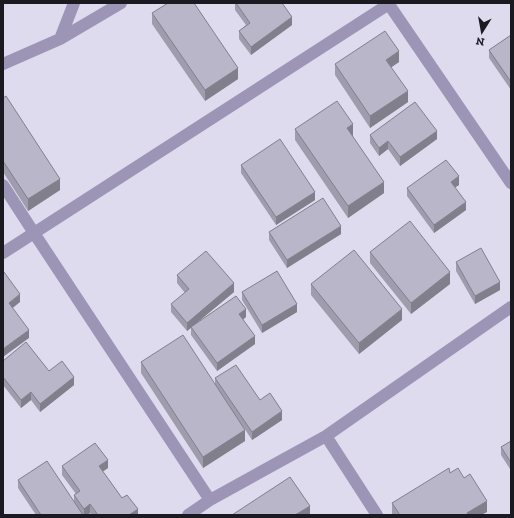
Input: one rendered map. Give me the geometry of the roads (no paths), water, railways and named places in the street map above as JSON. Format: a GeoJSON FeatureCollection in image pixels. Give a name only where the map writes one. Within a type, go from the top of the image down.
{"type":"FeatureCollection","features":[{"type":"Feature","properties":{"kind":"street"},"geometry":{"type":"LineString","coordinates":[[60,39],[74,3]]}},
{"type":"Feature","properties":{"kind":"street"},"geometry":{"type":"LineString","coordinates":[[3,64],[60,39],[121,3]]}},
{"type":"Feature","properties":{"kind":"street"},"geometry":{"type":"LineString","coordinates":[[3,253],[389,4],[511,183]]}},
{"type":"Feature","properties":{"kind":"street"},"geometry":{"type":"LineString","coordinates":[[3,185],[210,500]]}},
{"type":"Feature","properties":{"kind":"street"},"geometry":{"type":"LineString","coordinates":[[188,515],[210,500],[326,436],[511,307]]}},
{"type":"Feature","properties":{"kind":"street"},"geometry":{"type":"LineString","coordinates":[[326,436],[377,515]]}}]}
